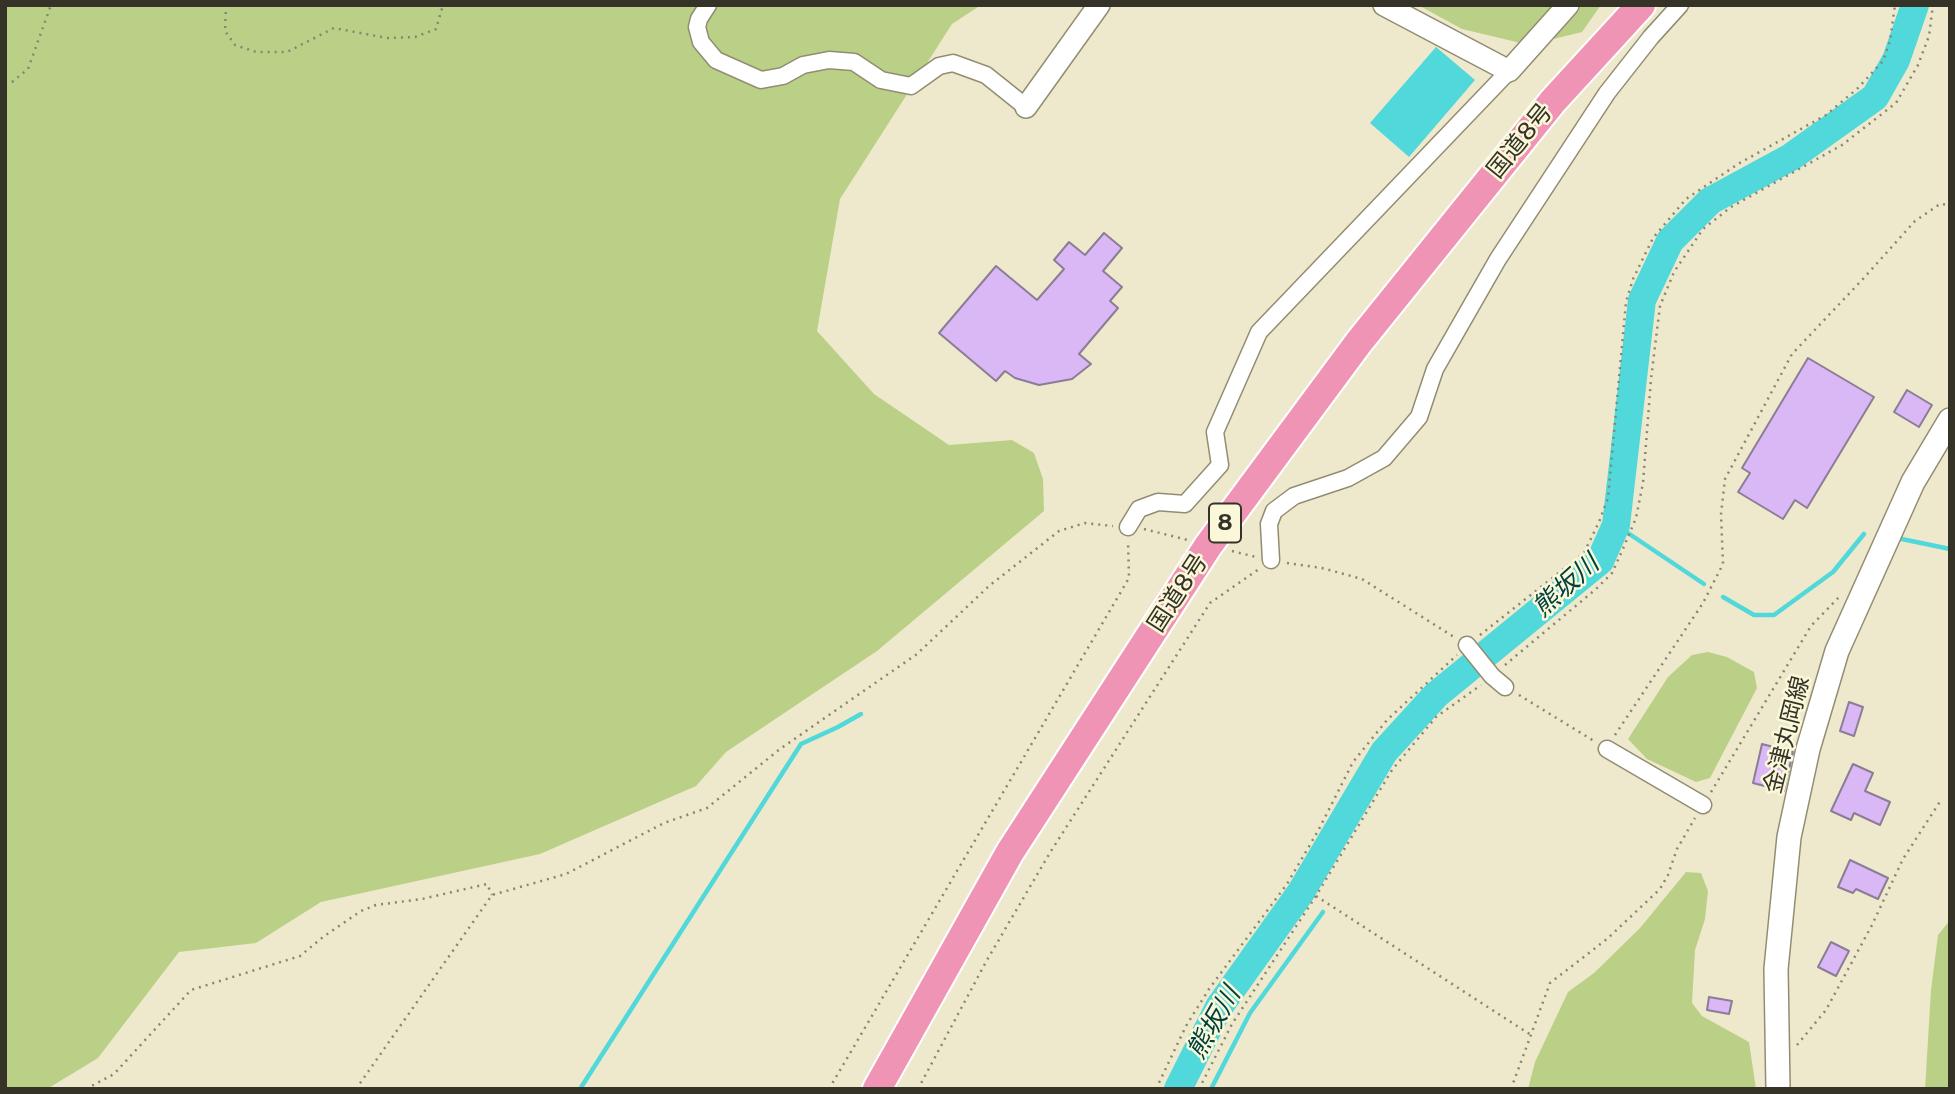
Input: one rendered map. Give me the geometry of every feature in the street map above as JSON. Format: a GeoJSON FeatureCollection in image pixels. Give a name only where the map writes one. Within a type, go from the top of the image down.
{"type":"FeatureCollection","features":[{"type":"Feature","properties":{"kind":"highway","name":"国道8号"},"geometry":{"type":"LineString","coordinates":[[877,1089],[1010,852],[1208,546],[1367,332],[1553,101],[1640,5]]}},
{"type":"Feature","properties":{"kind":"main road","name":"金津丸岡線"},"geometry":{"type":"LineString","coordinates":[[1777,1079],[1776,969],[1789,837],[1808,749],[1837,651],[1913,482],[1950,420]]}},
{"type":"Feature","properties":{"kind":"street"},"geometry":{"type":"LineString","coordinates":[[708,5],[697,27],[701,42],[716,60],[761,80],[783,76],[803,65],[829,60],[854,62],[881,80],[911,86],[939,66],[953,62],[986,75],[1027,107],[1099,5]]}},
{"type":"Feature","properties":{"kind":"street"},"geometry":{"type":"LineString","coordinates":[[1384,5],[1509,71]]}},
{"type":"Feature","properties":{"kind":"street"},"geometry":{"type":"LineString","coordinates":[[1128,527],[1139,509],[1158,502],[1185,504],[1220,465],[1215,432],[1259,332],[1509,71],[1568,5]]}},
{"type":"Feature","properties":{"kind":"street"},"geometry":{"type":"LineString","coordinates":[[1271,560],[1269,524],[1274,511],[1294,496],[1348,478],[1384,458],[1419,417],[1435,369],[1498,259],[1607,93],[1680,5]]}},
{"type":"Feature","properties":{"kind":"street"},"geometry":{"type":"LineString","coordinates":[[1467,645],[1499,681]]}},
{"type":"Feature","properties":{"kind":"street"},"geometry":{"type":"LineString","coordinates":[[1606,749],[1703,805]]}},
{"type":"Feature","properties":{"kind":"path"},"geometry":{"type":"LineString","coordinates":[[5,83],[12,82],[29,69],[51,5]]}},
{"type":"Feature","properties":{"kind":"path"},"geometry":{"type":"LineString","coordinates":[[226,5],[225,31],[235,45],[256,52],[287,52],[334,28],[387,38],[415,37],[436,29],[443,5]]}},
{"type":"Feature","properties":{"kind":"path"},"geometry":{"type":"LineString","coordinates":[[1156,1089],[1186,1026],[1209,989],[1287,884],[1353,762],[1387,720],[1467,645],[1584,553],[1608,498],[1626,302],[1633,279],[1653,238],[1686,199],[1738,164],[1826,115],[1857,88],[1883,61],[1890,41],[1895,5]]}},
{"type":"Feature","properties":{"kind":"path"},"geometry":{"type":"LineString","coordinates":[[1199,1089],[1232,1024],[1316,896],[1392,770],[1436,717],[1499,681],[1612,573],[1636,517],[1641,495],[1660,306],[1674,272],[1703,229],[1731,207],[1842,145],[1896,103],[1919,65],[1929,36],[1933,5]]}},
{"type":"Feature","properties":{"kind":"path"},"geometry":{"type":"LineString","coordinates":[[1499,681],[1606,749],[1703,603],[1723,564],[1721,514],[1725,479],[1792,354],[1915,221],[1940,204],[1950,205]]}},
{"type":"Feature","properties":{"kind":"path"},"geometry":{"type":"LineString","coordinates":[[356,1089],[492,895],[566,874],[664,823],[707,808],[780,749],[917,654],[989,586],[1059,531],[1085,523],[1128,527],[1362,579],[1467,645]]}},
{"type":"Feature","properties":{"kind":"path"},"geometry":{"type":"LineString","coordinates":[[829,1089],[1129,578],[1128,527]]}},
{"type":"Feature","properties":{"kind":"path"},"geometry":{"type":"LineString","coordinates":[[918,1089],[987,960],[1051,851],[1210,603],[1271,560]]}},
{"type":"Feature","properties":{"kind":"path"},"geometry":{"type":"LineString","coordinates":[[1511,1089],[1550,983],[1607,939],[1660,889],[1677,849],[1811,626],[1848,590]]}},
{"type":"Feature","properties":{"kind":"path"},"geometry":{"type":"LineString","coordinates":[[1777,1079],[1826,1010],[1872,925],[1903,859],[1941,800]]}},
{"type":"Feature","properties":{"kind":"path"},"geometry":{"type":"LineString","coordinates":[[86,1089],[114,1074],[191,990],[300,956],[361,911],[376,905],[422,899],[487,884],[492,895]]}},
{"type":"Feature","properties":{"kind":"path"},"geometry":{"type":"LineString","coordinates":[[1316,896],[1532,1036]]}},
{"type":"Feature","properties":{"kind":"green space"},"geometry":{"type":"Polygon","coordinates":[[[5,5],[981,5],[952,24],[840,199],[817,331],[874,394],[949,445],[1012,440],[1034,453],[1043,479],[1044,511],[877,651],[726,752],[696,786],[540,854],[321,902],[256,943],[179,952],[98,1058],[47,1089],[5,1089],[5,5]]]}},
{"type":"Feature","properties":{"kind":"green space"},"geometry":{"type":"Polygon","coordinates":[[[1418,5],[1601,5],[1582,32],[1529,45],[1462,29],[1418,5]]]}},
{"type":"Feature","properties":{"kind":"green space"},"geometry":{"type":"Polygon","coordinates":[[[1708,652],[1727,657],[1754,672],[1757,688],[1710,778],[1696,782],[1647,759],[1628,739],[1668,677],[1692,655],[1708,652]]]}},
{"type":"Feature","properties":{"kind":"green space"},"geometry":{"type":"Polygon","coordinates":[[[1686,872],[1701,873],[1708,891],[1705,919],[1695,950],[1692,1003],[1702,1016],[1749,1042],[1756,1089],[1528,1089],[1535,1062],[1568,992],[1594,973],[1640,928],[1686,872]]]}},
{"type":"Feature","properties":{"kind":"green space"},"geometry":{"type":"Polygon","coordinates":[[[1950,920],[1950,1089],[1925,1089],[1931,990],[1938,935],[1950,920]]]}},
{"type":"Feature","properties":{"kind":"water"},"geometry":{"type":"Polygon","coordinates":[[[1436,47],[1475,80],[1409,157],[1370,123],[1436,47]]]}},
{"type":"Feature","properties":{"kind":"building"},"geometry":{"type":"Polygon","coordinates":[[[1104,233],[1122,248],[1103,271],[1122,287],[1110,301],[1118,308],[1079,354],[1091,364],[1072,379],[1039,385],[1015,378],[1005,371],[996,381],[939,333],[996,266],[1037,300],[1064,269],[1054,260],[1069,242],[1085,255],[1104,233]]]}},
{"type":"Feature","properties":{"kind":"building"},"geometry":{"type":"Polygon","coordinates":[[[1808,358],[1874,397],[1807,508],[1795,500],[1783,519],[1738,492],[1750,473],[1742,468],[1808,358]]]}},
{"type":"Feature","properties":{"kind":"building"},"geometry":{"type":"Polygon","coordinates":[[[1907,390],[1932,405],[1919,427],[1894,412],[1907,390]]]}},
{"type":"Feature","properties":{"kind":"building"},"geometry":{"type":"Polygon","coordinates":[[[1849,702],[1863,707],[1854,736],[1840,731],[1849,702]]]}},
{"type":"Feature","properties":{"kind":"building"},"geometry":{"type":"Polygon","coordinates":[[[1762,744],[1793,752],[1784,791],[1753,783],[1762,744]]]}},
{"type":"Feature","properties":{"kind":"building"},"geometry":{"type":"Polygon","coordinates":[[[1853,764],[1873,773],[1865,791],[1890,802],[1880,825],[1854,813],[1851,820],[1831,811],[1853,764]]]}},
{"type":"Feature","properties":{"kind":"building"},"geometry":{"type":"Polygon","coordinates":[[[1850,860],[1888,878],[1878,899],[1856,889],[1853,893],[1838,887],[1850,860]]]}},
{"type":"Feature","properties":{"kind":"building"},"geometry":{"type":"Polygon","coordinates":[[[1831,942],[1849,951],[1836,976],[1818,967],[1831,942]]]}},
{"type":"Feature","properties":{"kind":"building"},"geometry":{"type":"Polygon","coordinates":[[[1709,997],[1732,1001],[1729,1014],[1707,1010],[1709,997]]]}},
{"type":"Feature","properties":{"kind":"waterway","name":"熊坂川"},"geometry":{"type":"LineString","coordinates":[[1178,1089],[1219,1007],[1301,892],[1384,752],[1436,695],[1600,561],[1616,525],[1642,300],[1670,241],[1710,201],[1791,157],[1875,97],[1896,60],[1915,5]]}},
{"type":"Feature","properties":{"kind":"waterway"},"geometry":{"type":"LineString","coordinates":[[1616,525],[1704,584]]}},
{"type":"Feature","properties":{"kind":"waterway"},"geometry":{"type":"LineString","coordinates":[[1723,597],[1754,615],[1774,615],[1833,572],[1864,534]]}},
{"type":"Feature","properties":{"kind":"waterway"},"geometry":{"type":"LineString","coordinates":[[1897,538],[1950,549]]}},
{"type":"Feature","properties":{"kind":"waterway"},"geometry":{"type":"LineString","coordinates":[[580,1089],[801,744],[861,714]]}},
{"type":"Feature","properties":{"kind":"waterway"},"geometry":{"type":"LineString","coordinates":[[1211,1089],[1250,1013],[1323,912]]}}]}
